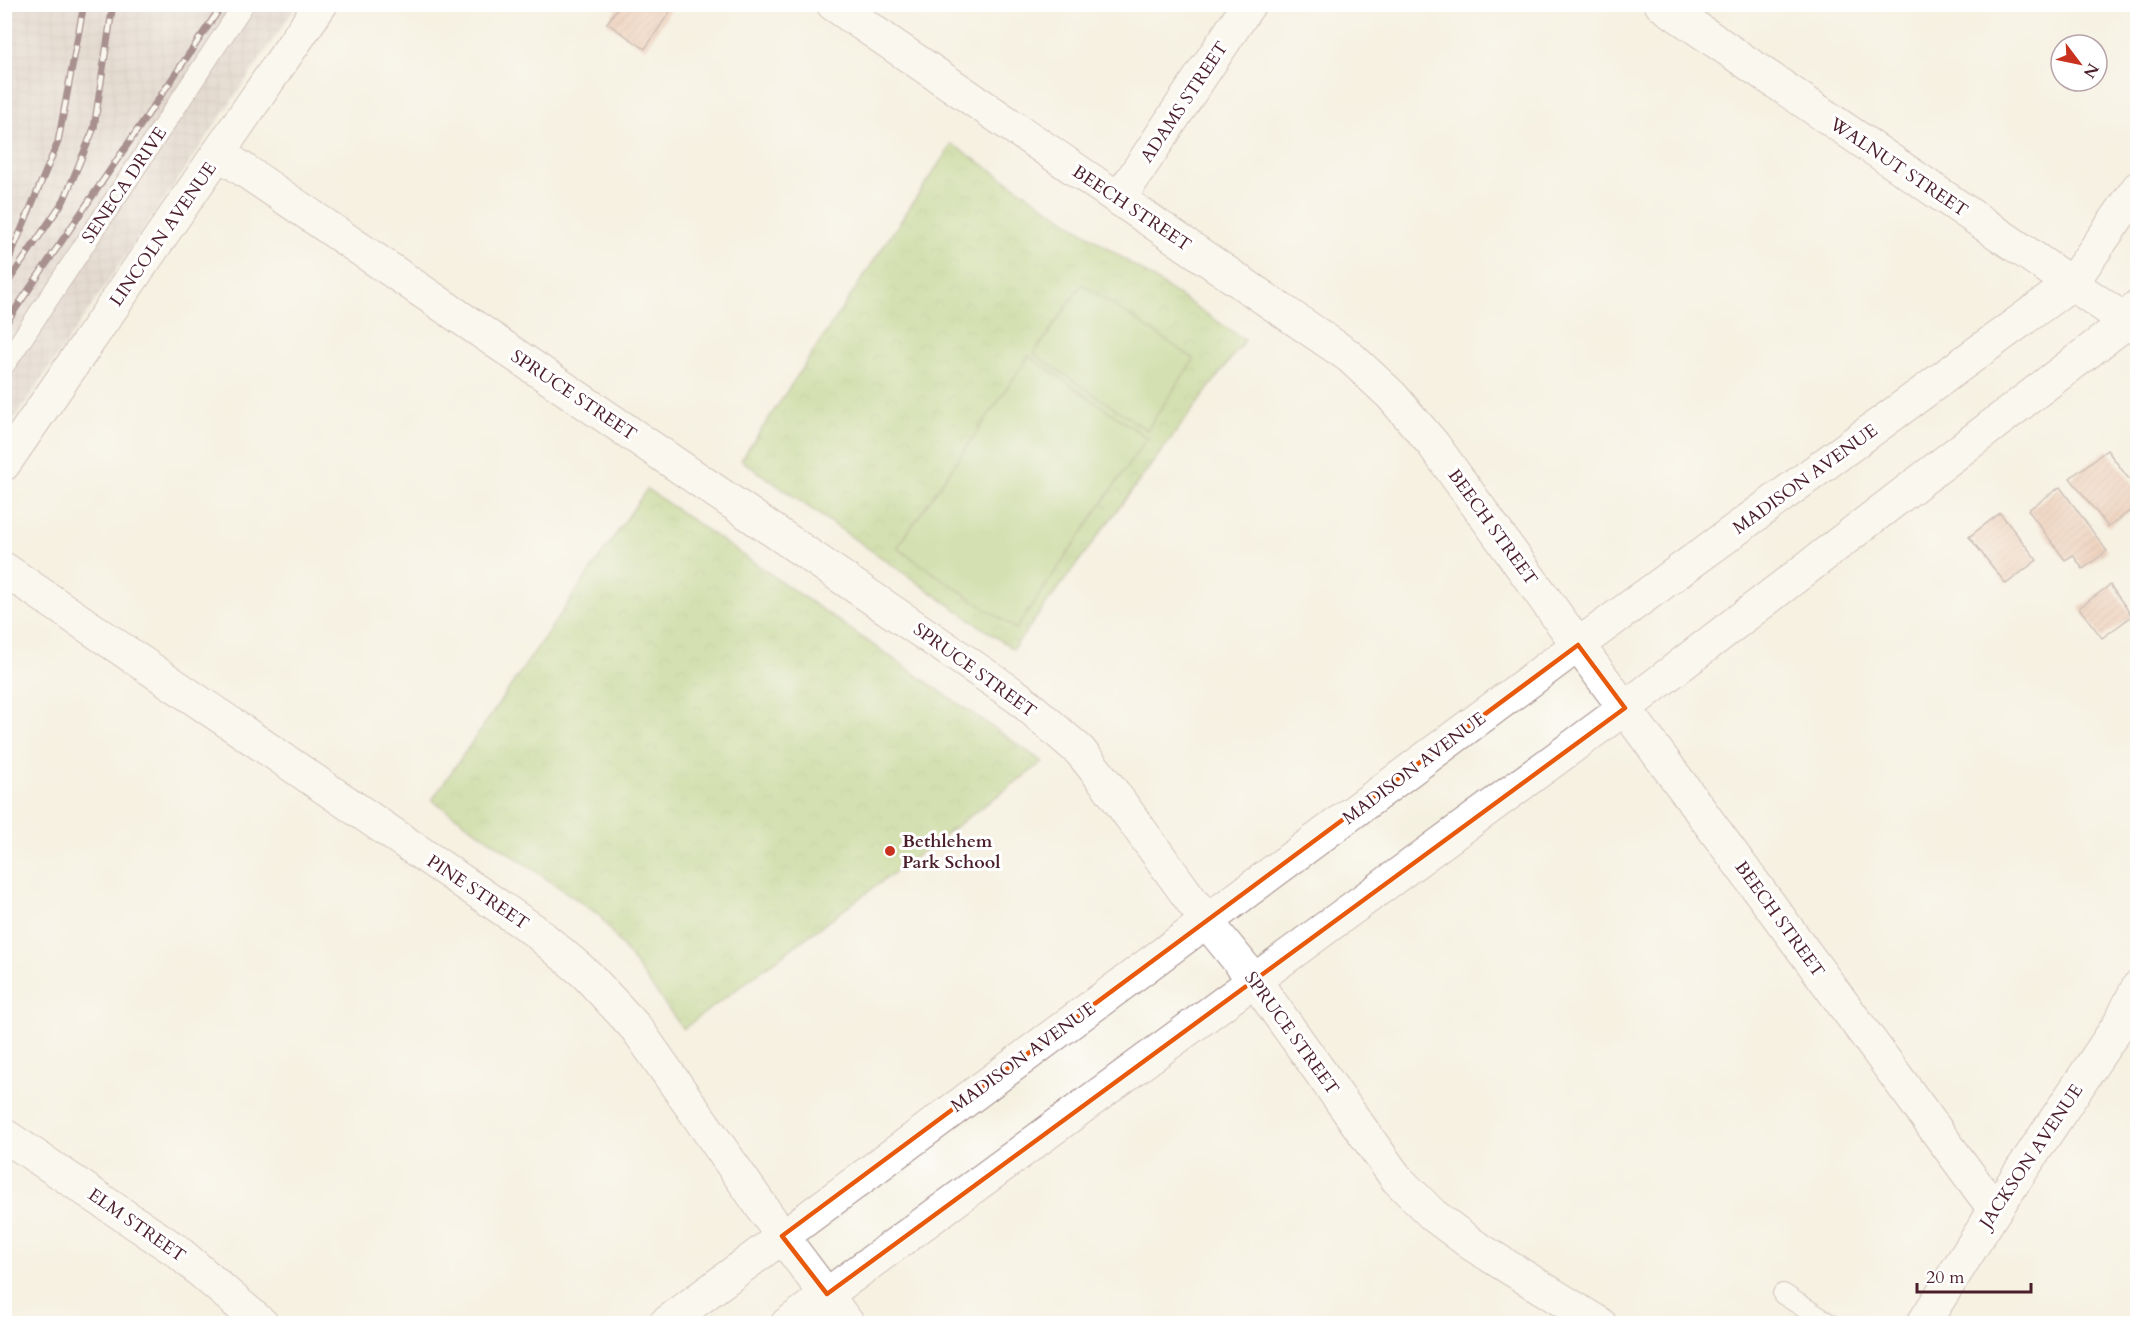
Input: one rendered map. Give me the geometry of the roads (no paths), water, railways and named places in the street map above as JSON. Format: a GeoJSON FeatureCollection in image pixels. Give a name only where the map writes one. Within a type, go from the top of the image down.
{"type":"FeatureCollection","features":[{"type":"Feature","properties":{"kind":"street","name":"LINCOLN AVENUE"},"geometry":{"type":"LineString","coordinates":[[4,464],[321,4]]}},
{"type":"Feature","properties":{"kind":"street","name":"BEECH STREET"},"geometry":{"type":"LineString","coordinates":[[833,4],[1349,356],[1391,395],[1433,444],[1624,708],[1995,1210]]}},
{"type":"Feature","properties":{"kind":"street","name":"ADAMS STREET"},"geometry":{"type":"LineString","coordinates":[[1119,199],[1249,4]]}},
{"type":"Feature","properties":{"kind":"street","name":"WALNUT STREET"},"geometry":{"type":"LineString","coordinates":[[1661,4],[2071,284],[2134,319]]}},
{"type":"Feature","properties":{"kind":"street","name":"SPRUCE STREET"},"geometry":{"type":"LineString","coordinates":[[219,153],[1019,698],[1080,751],[1109,787],[1207,922],[1255,981],[1397,1179],[1433,1215],[1473,1245],[1600,1323]]}},
{"type":"Feature","properties":{"kind":"street","name":"MADISON AVENUE"},"geometry":{"type":"LineString","coordinates":[[664,1323],[1578,645],[2071,284],[2138,188]]}},
{"type":"Feature","properties":{"kind":"street"},"geometry":{"type":"LineString","coordinates":[[787,1323],[1624,708],[2134,319]]}},
{"type":"Feature","properties":{"kind":"street","name":"PINE STREET"},"geometry":{"type":"LineString","coordinates":[[4,569],[534,931],[578,967],[637,1029],[782,1236],[848,1323]]}},
{"type":"Feature","properties":{"kind":"street","name":"JACKSON AVENUE"},"geometry":{"type":"LineString","coordinates":[[1923,1323],[1995,1210],[2120,1023],[2138,987]]}},
{"type":"Feature","properties":{"kind":"street","name":"ELM STREET"},"geometry":{"type":"LineString","coordinates":[[4,1136],[177,1251],[262,1323]]}},
{"type":"Feature","properties":{"kind":"lane","name":"SENECA DRIVE"},"geometry":{"type":"LineString","coordinates":[[4,366],[244,4]]}},
{"type":"Feature","properties":{"kind":"lane"},"geometry":{"type":"LineString","coordinates":[[1783,1294],[1830,1323]]}},
{"type":"Feature","properties":{"kind":"railway"},"geometry":{"type":"LineString","coordinates":[[4,271],[58,142],[84,4]]}},
{"type":"Feature","properties":{"kind":"railway"},"geometry":{"type":"LineString","coordinates":[[4,288],[64,200],[94,128],[113,4]]}},
{"type":"Feature","properties":{"kind":"railway"},"geometry":{"type":"LineString","coordinates":[[4,326],[223,4]]}},
{"type":"Feature","properties":{"kind":"place","name":"Bethlehem Park School"},"geometry":{"type":"Point","coordinates":[890,851]}}]}
